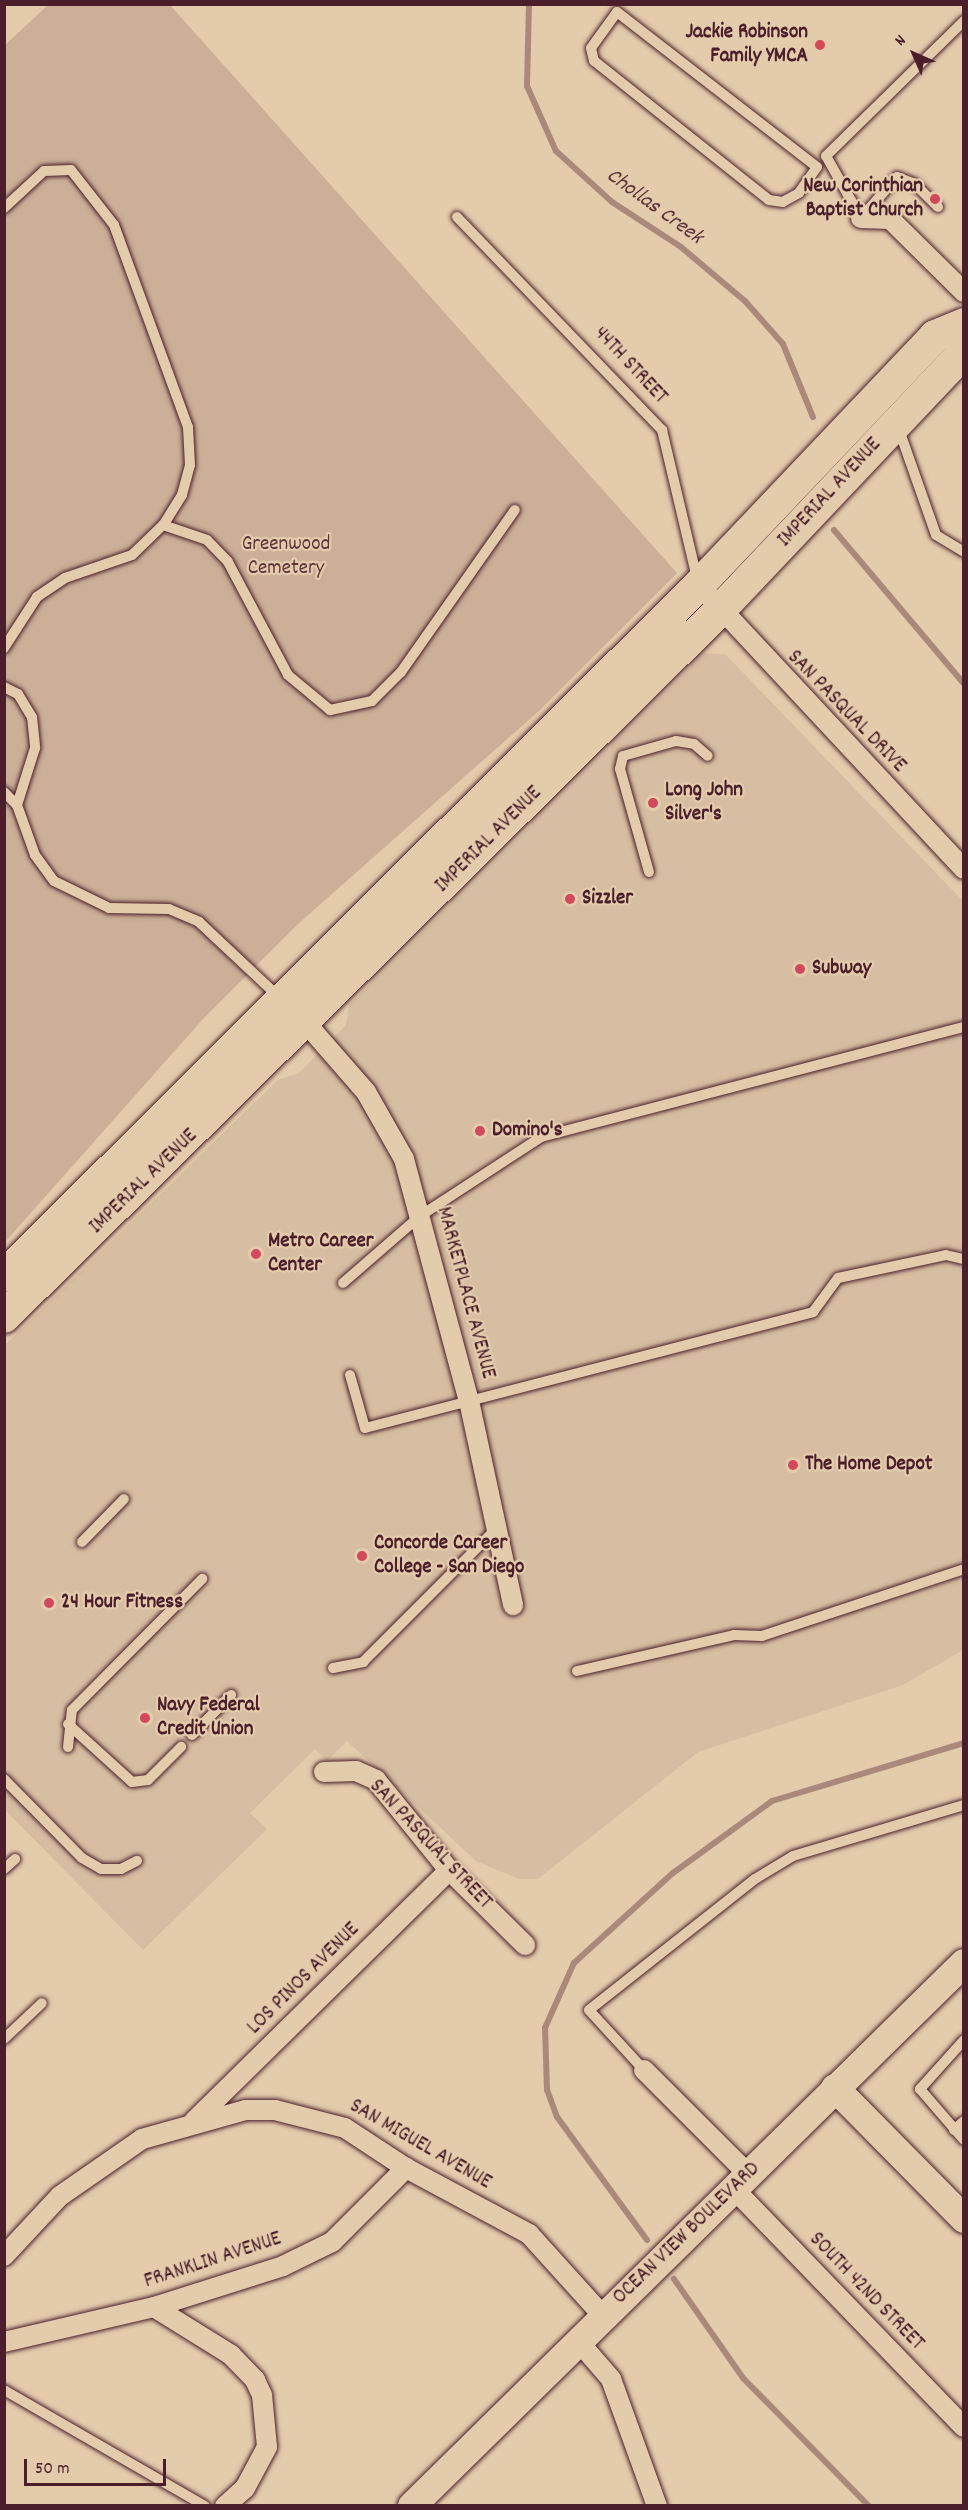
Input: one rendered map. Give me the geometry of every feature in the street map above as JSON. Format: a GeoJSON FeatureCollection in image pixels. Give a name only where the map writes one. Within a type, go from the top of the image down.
{"type":"FeatureCollection","features":[{"type":"Feature","properties":{"kind":"main road","name":"IMPERIAL AVENUE"},"geometry":{"type":"LineString","coordinates":[[4,1317],[936,336],[963,324]]}},
{"type":"Feature","properties":{"kind":"main road","name":"IMPERIAL AVENUE"},"geometry":{"type":"LineString","coordinates":[[4,1276],[294,1011],[720,610],[963,352]]}},
{"type":"Feature","properties":{"kind":"main road","name":"OCEAN VIEW BOULEVARD"},"geometry":{"type":"LineString","coordinates":[[412,2505],[963,1963]]}},
{"type":"Feature","properties":{"kind":"main road"},"geometry":{"type":"LineString","coordinates":[[835,2088],[963,2219]]}},
{"type":"Feature","properties":{"kind":"street"},"geometry":{"type":"LineString","coordinates":[[861,218],[890,219],[963,292]]}},
{"type":"Feature","properties":{"kind":"street","name":"SAN PASQUAL DRIVE"},"geometry":{"type":"LineString","coordinates":[[699,585],[963,868]]}},
{"type":"Feature","properties":{"kind":"street","name":"MARKETPLACE AVENUE"},"geometry":{"type":"LineString","coordinates":[[294,1011],[366,1092],[404,1159],[469,1401],[513,1605]]}},
{"type":"Feature","properties":{"kind":"street","name":"SAN PASQUAL STREET"},"geometry":{"type":"LineString","coordinates":[[324,1772],[356,1771],[376,1780],[449,1870],[525,1945]]}},
{"type":"Feature","properties":{"kind":"street","name":"LOS PINOS AVENUE"},"geometry":{"type":"LineString","coordinates":[[194,2121],[449,1870]]}},
{"type":"Feature","properties":{"kind":"street"},"geometry":{"type":"LineString","coordinates":[[644,2070],[742,2182]]}},
{"type":"Feature","properties":{"kind":"street","name":"SAN MIGUEL AVENUE"},"geometry":{"type":"LineString","coordinates":[[4,2256],[97,2167],[142,2139],[194,2121],[246,2110],[325,2119],[406,2168],[530,2234],[603,2316]]}},
{"type":"Feature","properties":{"kind":"street","name":"FRANKLIN AVENUE"},"geometry":{"type":"LineString","coordinates":[[4,2342],[154,2307],[283,2266],[332,2242],[406,2168]]}},
{"type":"Feature","properties":{"kind":"street","name":"SOUTH 42ND STREET"},"geometry":{"type":"LineString","coordinates":[[742,2182],[963,2427]]}},
{"type":"Feature","properties":{"kind":"street"},"geometry":{"type":"LineString","coordinates":[[154,2307],[231,2355],[262,2396],[267,2447],[245,2488],[225,2505]]}},
{"type":"Feature","properties":{"kind":"street"},"geometry":{"type":"LineString","coordinates":[[579,2342],[611,2379],[657,2505]]}},
{"type":"Feature","properties":{"kind":"lane"},"geometry":{"type":"LineString","coordinates":[[817,167],[617,12],[591,48],[594,61],[769,200],[783,202],[799,193],[826,156],[963,21]]}},
{"type":"Feature","properties":{"kind":"lane"},"geometry":{"type":"LineString","coordinates":[[826,156],[861,218],[897,177],[915,184],[938,207]]}},
{"type":"Feature","properties":{"kind":"lane"},"geometry":{"type":"LineString","coordinates":[[4,208],[44,171],[71,170],[114,225],[188,427],[190,465],[182,495],[163,525],[132,555],[65,578],[37,597],[4,648]]}},
{"type":"Feature","properties":{"kind":"lane","name":"44TH STREET"},"geometry":{"type":"LineString","coordinates":[[458,217],[662,430],[699,585]]}},
{"type":"Feature","properties":{"kind":"lane"},"geometry":{"type":"LineString","coordinates":[[897,423],[936,535],[963,552]]}},
{"type":"Feature","properties":{"kind":"lane"},"geometry":{"type":"LineString","coordinates":[[163,525],[207,540],[228,562],[288,675],[330,710],[372,701],[401,672],[515,510]]}},
{"type":"Feature","properties":{"kind":"lane"},"geometry":{"type":"LineString","coordinates":[[4,687],[18,694],[32,717],[35,736],[17,805]]}},
{"type":"Feature","properties":{"kind":"lane"},"geometry":{"type":"LineString","coordinates":[[649,872],[620,770],[623,756],[676,741],[694,744],[708,756]]}},
{"type":"Feature","properties":{"kind":"lane"},"geometry":{"type":"LineString","coordinates":[[4,792],[17,805],[35,855],[54,881],[109,908],[169,909],[199,922],[294,1011]]}},
{"type":"Feature","properties":{"kind":"lane"},"geometry":{"type":"LineString","coordinates":[[343,1283],[420,1216],[541,1137],[963,1027]]}},
{"type":"Feature","properties":{"kind":"lane"},"geometry":{"type":"LineString","coordinates":[[350,1375],[365,1428],[813,1312],[838,1278],[946,1255],[963,1259]]}},
{"type":"Feature","properties":{"kind":"lane"},"geometry":{"type":"LineString","coordinates":[[82,1542],[124,1500]]}},
{"type":"Feature","properties":{"kind":"lane"},"geometry":{"type":"LineString","coordinates":[[333,1668],[363,1662],[496,1529]]}},
{"type":"Feature","properties":{"kind":"lane"},"geometry":{"type":"LineString","coordinates":[[577,1671],[734,1635],[762,1636],[963,1569]]}},
{"type":"Feature","properties":{"kind":"lane"},"geometry":{"type":"LineString","coordinates":[[68,1747],[68,1724],[72,1710],[202,1579]]}},
{"type":"Feature","properties":{"kind":"lane"},"geometry":{"type":"LineString","coordinates":[[192,1735],[231,1695]]}},
{"type":"Feature","properties":{"kind":"lane"},"geometry":{"type":"LineString","coordinates":[[68,1724],[132,1782],[148,1780],[180,1747]]}},
{"type":"Feature","properties":{"kind":"lane"},"geometry":{"type":"LineString","coordinates":[[4,1779],[82,1858],[101,1869],[121,1869],[137,1861]]}},
{"type":"Feature","properties":{"kind":"lane"},"geometry":{"type":"LineString","coordinates":[[644,2070],[589,2010],[755,1879],[793,1856],[963,1805]]}},
{"type":"Feature","properties":{"kind":"lane"},"geometry":{"type":"LineString","coordinates":[[4,1869],[15,1859]]}},
{"type":"Feature","properties":{"kind":"lane"},"geometry":{"type":"LineString","coordinates":[[4,2039],[42,2003]]}},
{"type":"Feature","properties":{"kind":"lane"},"geometry":{"type":"LineString","coordinates":[[963,2040],[920,2089],[963,2140]]}},
{"type":"Feature","properties":{"kind":"lane"},"geometry":{"type":"LineString","coordinates":[[954,2130],[963,2121]]}},
{"type":"Feature","properties":{"kind":"lane"},"geometry":{"type":"LineString","coordinates":[[4,2390],[205,2505]]}},
{"type":"Feature","properties":{"kind":"shaded area"},"geometry":{"type":"Polygon","coordinates":[[[703,653],[726,655],[963,901],[963,1650],[903,1685],[698,1752],[538,1879],[519,1879],[476,1861],[347,1741],[327,1761],[315,1749],[250,1813],[267,1829],[143,1950],[5,1810],[5,1345],[278,1080],[299,1073],[346,1025],[349,1005],[703,653]]]}},
{"type":"Feature","properties":{"kind":"green space","name":"Greenwood Cemetery"},"geometry":{"type":"Polygon","coordinates":[[[48,5],[170,5],[677,573],[541,709],[298,924],[203,1019],[5,1242],[5,45],[48,5]]]}},
{"type":"Feature","properties":{"kind":"waterway","name":"Chollas Creek"},"geometry":{"type":"LineString","coordinates":[[529,4],[527,86],[556,151],[612,202],[681,247],[745,301],[783,344],[813,417]]}},
{"type":"Feature","properties":{"kind":"waterway"},"geometry":{"type":"LineString","coordinates":[[834,530],[964,684]]}},
{"type":"Feature","properties":{"kind":"waterway"},"geometry":{"type":"LineString","coordinates":[[647,2240],[557,2117],[547,2090],[545,2028],[574,1963],[673,1873],[772,1801],[964,1743]]}},
{"type":"Feature","properties":{"kind":"waterway"},"geometry":{"type":"LineString","coordinates":[[674,2279],[743,2378],[869,2506]]}},
{"type":"Feature","properties":{"kind":"place","name":"Jackie Robinson Family YMCA"},"geometry":{"type":"Point","coordinates":[820,45]}},
{"type":"Feature","properties":{"kind":"place","name":"New Corinthian Baptist Church"},"geometry":{"type":"Point","coordinates":[935,199]}},
{"type":"Feature","properties":{"kind":"place","name":"Long John Silver's"},"geometry":{"type":"Point","coordinates":[653,803]}},
{"type":"Feature","properties":{"kind":"place","name":"Sizzler"},"geometry":{"type":"Point","coordinates":[570,899]}},
{"type":"Feature","properties":{"kind":"place","name":"Subway"},"geometry":{"type":"Point","coordinates":[800,969]}},
{"type":"Feature","properties":{"kind":"place","name":"Domino's"},"geometry":{"type":"Point","coordinates":[480,1131]}},
{"type":"Feature","properties":{"kind":"place","name":"Metro Career Center"},"geometry":{"type":"Point","coordinates":[256,1254]}},
{"type":"Feature","properties":{"kind":"place","name":"The Home Depot"},"geometry":{"type":"Point","coordinates":[793,1465]}},
{"type":"Feature","properties":{"kind":"place","name":"Concorde Career College - San Diego"},"geometry":{"type":"Point","coordinates":[362,1556]}},
{"type":"Feature","properties":{"kind":"place","name":"24 Hour Fitness"},"geometry":{"type":"Point","coordinates":[49,1603]}},
{"type":"Feature","properties":{"kind":"place","name":"Navy Federal Credit Union"},"geometry":{"type":"Point","coordinates":[145,1718]}}]}
